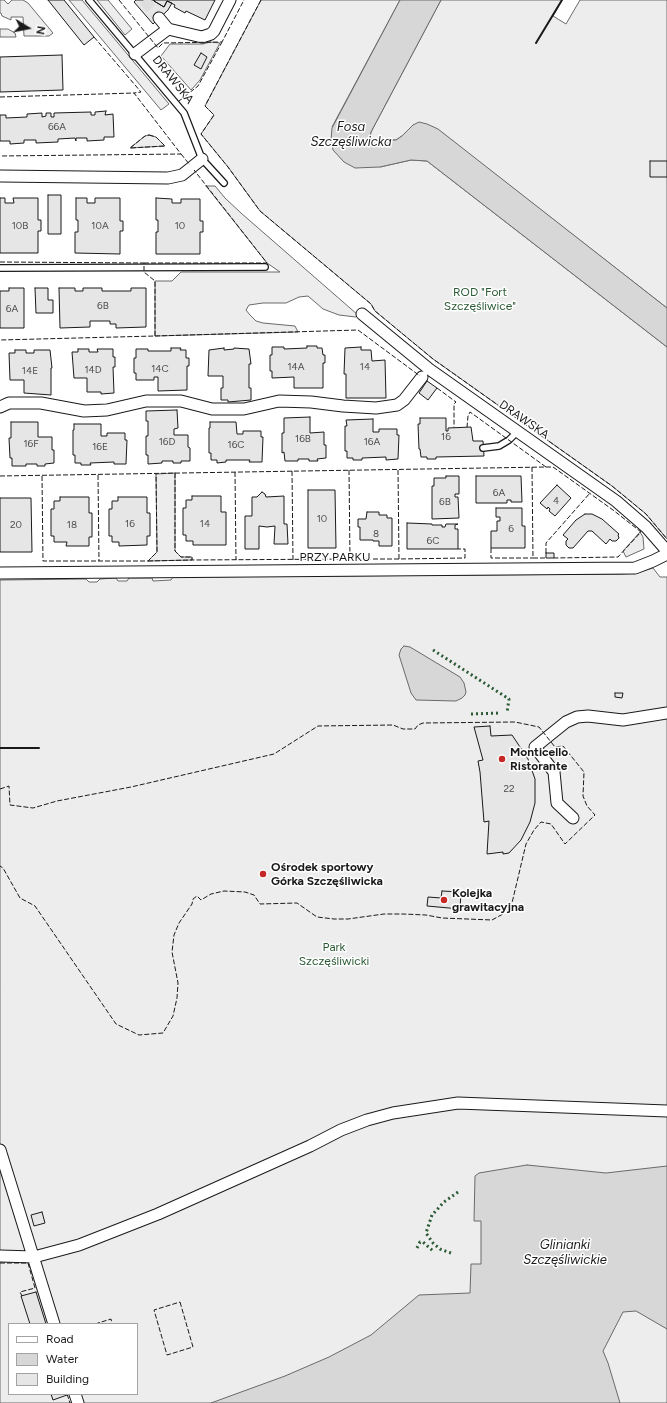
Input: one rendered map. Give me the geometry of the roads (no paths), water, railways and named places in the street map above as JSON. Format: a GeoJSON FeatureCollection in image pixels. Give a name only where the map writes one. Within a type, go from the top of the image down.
{"type":"FeatureCollection","features":[{"type":"Feature","properties":{"kind":"street"},"geometry":{"type":"LineString","coordinates":[[159,18],[168,29],[202,37],[211,34],[214,31],[230,0]]}},
{"type":"Feature","properties":{"kind":"street"},"geometry":{"type":"LineString","coordinates":[[135,54],[168,29]]}},
{"type":"Feature","properties":{"kind":"street"},"geometry":{"type":"LineString","coordinates":[[0,176],[168,178],[182,175],[202,159]]}},
{"type":"Feature","properties":{"kind":"street","name":"DRAWSKA"},"geometry":{"type":"LineString","coordinates":[[362,314],[425,373],[517,432],[616,501],[646,527],[667,553]]}},
{"type":"Feature","properties":{"kind":"street"},"geometry":{"type":"LineString","coordinates":[[0,407],[9,403],[42,403],[84,411],[107,410],[146,401],[181,401],[212,409],[244,409],[279,401],[311,402],[376,408],[397,405],[404,400],[425,373]]}},
{"type":"Feature","properties":{"kind":"street","name":"PRZY PARKU"},"geometry":{"type":"LineString","coordinates":[[0,573],[635,568],[649,563],[667,553]]}},
{"type":"Feature","properties":{"kind":"street"},"geometry":{"type":"LineString","coordinates":[[573,818],[557,803],[554,772],[535,747],[566,722],[577,717],[588,716],[623,720],[667,713]]}},
{"type":"Feature","properties":{"kind":"street"},"geometry":{"type":"LineString","coordinates":[[0,1256],[34,1257],[79,1245],[158,1214],[310,1146],[341,1130],[367,1120],[393,1113],[458,1103],[667,1111]]}},
{"type":"Feature","properties":{"kind":"street"},"geometry":{"type":"LineString","coordinates":[[0,1150],[54,1323]]}},
{"type":"Feature","properties":{"kind":"lane","name":"DRAWSKA"},"geometry":{"type":"LineString","coordinates":[[89,0],[184,113],[202,159],[224,183]]}},
{"type":"Feature","properties":{"kind":"lane"},"geometry":{"type":"LineString","coordinates":[[0,268],[265,267]]}},
{"type":"Feature","properties":{"kind":"lane"},"geometry":{"type":"LineString","coordinates":[[483,448],[499,446],[509,440],[517,432]]}},
{"type":"Feature","properties":{"kind":"water","name":"Fosa Szczęśliwicka"},"geometry":{"type":"Polygon","coordinates":[[[400,0],[441,0],[371,132],[370,137],[373,140],[396,140],[413,125],[419,122],[438,129],[667,308],[667,347],[427,161],[411,160],[380,167],[355,168],[344,162],[333,150],[331,140],[332,128],[400,0]]]}},
{"type":"Feature","properties":{"kind":"water"},"geometry":{"type":"Polygon","coordinates":[[[404,646],[410,647],[460,677],[464,683],[466,692],[465,695],[456,701],[416,700],[411,693],[399,655],[404,646]]]}},
{"type":"Feature","properties":{"kind":"water","name":"Glinianki Szczęśliwickie"},"geometry":{"type":"Polygon","coordinates":[[[527,1165],[606,1173],[667,1166],[667,1329],[636,1311],[623,1312],[603,1351],[620,1403],[211,1403],[285,1376],[329,1357],[371,1335],[419,1295],[470,1293],[471,1264],[481,1264],[481,1221],[474,1221],[475,1176],[479,1173],[527,1165]]]}},
{"type":"Feature","properties":{"kind":"tunnel"},"geometry":{"type":"LineString","coordinates":[[144,0],[159,18]]}},
{"type":"Feature","properties":{"kind":"place","name":"Monticello Ristorante"},"geometry":{"type":"Point","coordinates":[502,759]}},
{"type":"Feature","properties":{"kind":"place","name":"Ośrodek sportowy Górka Szczęśliwicka"},"geometry":{"type":"Point","coordinates":[263,874]}},
{"type":"Feature","properties":{"kind":"place","name":"Kolejka grawitacyjna"},"geometry":{"type":"Point","coordinates":[444,900]}},
{"type":"Feature","properties":{"kind":"park label","name":"ROD \"Fort Szczęśliwice\""},"geometry":{"type":"Point","coordinates":[480,299]}},
{"type":"Feature","properties":{"kind":"park label","name":"Park Szczęśliwicki"},"geometry":{"type":"Point","coordinates":[334,954]}}]}
